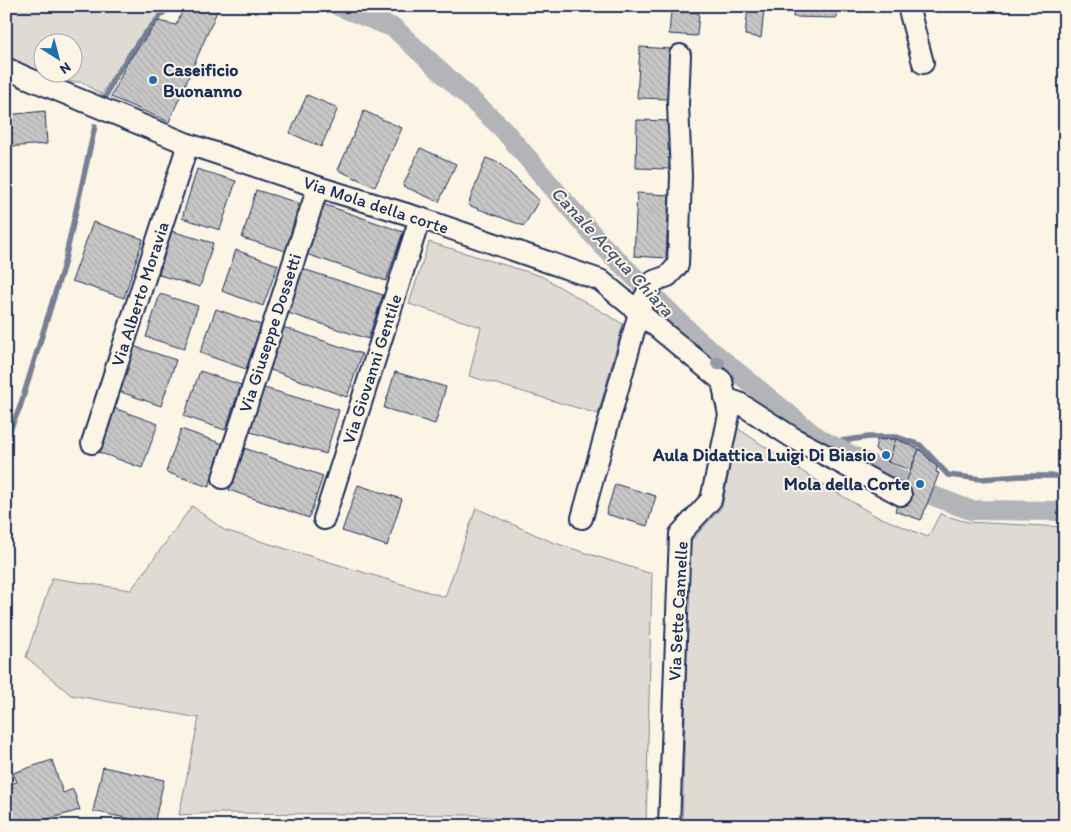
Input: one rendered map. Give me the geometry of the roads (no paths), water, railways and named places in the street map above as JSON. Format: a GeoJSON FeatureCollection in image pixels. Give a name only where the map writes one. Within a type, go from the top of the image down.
{"type":"FeatureCollection","features":[{"type":"Feature","properties":{"kind":"street"},"geometry":{"type":"LineString","coordinates":[[908,6],[923,63]]}},
{"type":"Feature","properties":{"kind":"street"},"geometry":{"type":"LineString","coordinates":[[582,518],[640,307],[654,281],[668,276],[678,265],[681,176],[678,104],[680,55]]}},
{"type":"Feature","properties":{"kind":"street","name":"Via Mola della corte"},"geometry":{"type":"LineString","coordinates":[[6,68],[188,144],[420,218],[600,280],[640,307],[739,403],[795,439],[900,495]]}},
{"type":"Feature","properties":{"kind":"street","name":"Via Alberto Moravia"},"geometry":{"type":"LineString","coordinates":[[92,443],[188,144]]}},
{"type":"Feature","properties":{"kind":"street","name":"Via Giuseppe Dossetti"},"geometry":{"type":"LineString","coordinates":[[223,478],[318,187]]}},
{"type":"Feature","properties":{"kind":"street","name":"Via Giovanni Gentile"},"geometry":{"type":"LineString","coordinates":[[324,519],[420,218]]}},
{"type":"Feature","properties":{"kind":"street","name":"Via Sette Cannelle"},"geometry":{"type":"LineString","coordinates":[[669,826],[680,534],[711,500],[729,415],[724,390]]}},
{"type":"Feature","properties":{"kind":"waterway"},"geometry":{"type":"LineString","coordinates":[[106,96],[113,80],[139,41],[169,6]]}},
{"type":"Feature","properties":{"kind":"waterway","name":"Canale Acqua Chiara"},"geometry":{"type":"LineString","coordinates":[[338,6],[394,28],[502,128],[600,243],[697,339],[814,435],[903,481]]}},
{"type":"Feature","properties":{"kind":"waterway"},"geometry":{"type":"LineString","coordinates":[[6,439],[20,407],[64,264],[95,126]]}},
{"type":"Feature","properties":{"kind":"waterway"},"geometry":{"type":"LineString","coordinates":[[827,443],[869,437],[897,437],[920,445],[948,475],[981,479],[1021,476],[1065,476]]}},
{"type":"Feature","properties":{"kind":"waterway","name":"Canale Acqua Chiara"},"geometry":{"type":"LineString","coordinates":[[931,495],[970,510],[1065,511]]}},
{"type":"Feature","properties":{"kind":"place","name":"Caseificio Buonanno"},"geometry":{"type":"Point","coordinates":[153,80]}},
{"type":"Feature","properties":{"kind":"place","name":"Aula Didattica Luigi Di Biasio"},"geometry":{"type":"Point","coordinates":[886,455]}},
{"type":"Feature","properties":{"kind":"place","name":"Mola della Corte"},"geometry":{"type":"Point","coordinates":[920,484]}}]}
